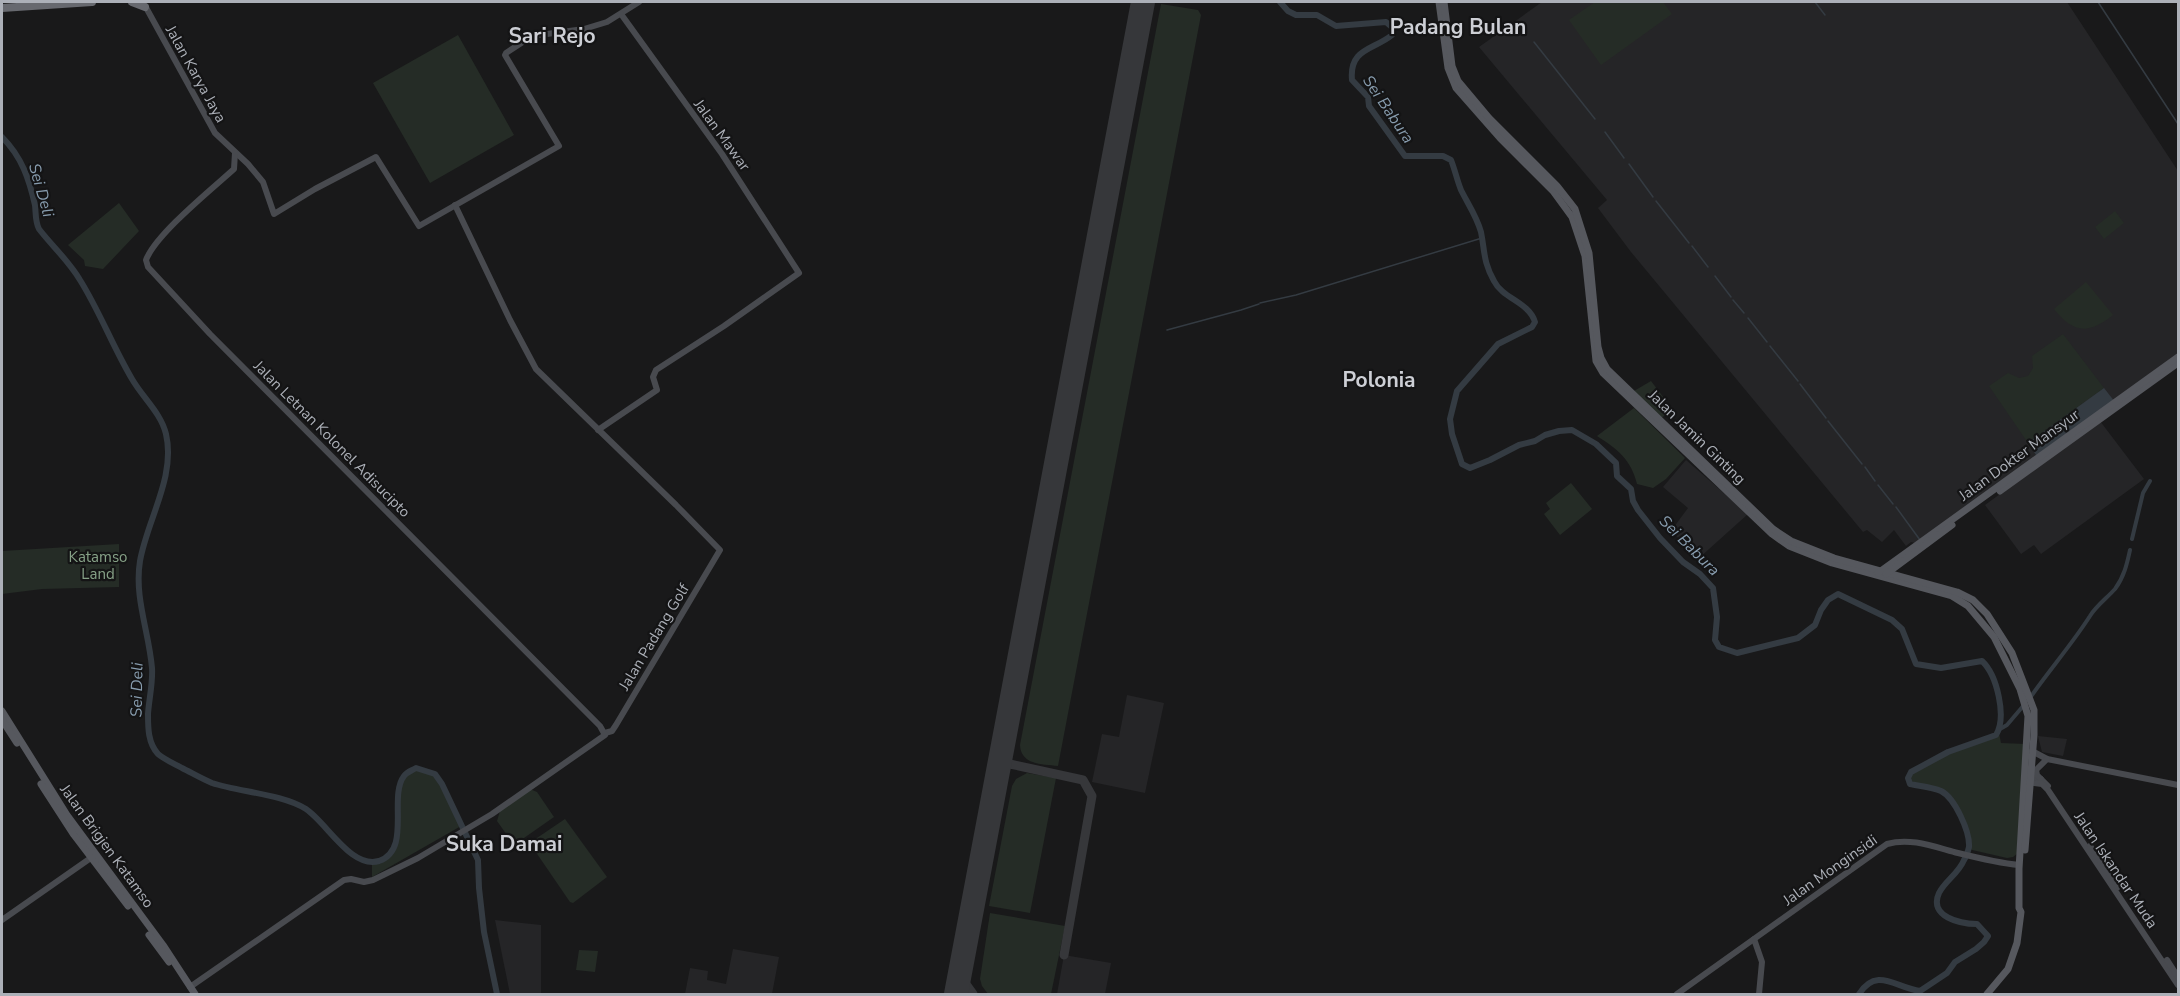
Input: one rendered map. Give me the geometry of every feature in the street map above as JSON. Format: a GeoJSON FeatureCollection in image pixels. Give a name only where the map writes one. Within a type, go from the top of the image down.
{"type":"FeatureCollection","features":[{"type":"Feature","properties":{"kind":"highway"},"geometry":{"type":"LineString","coordinates":[[2,8],[92,2]]}},
{"type":"Feature","properties":{"kind":"highway"},"geometry":{"type":"LineString","coordinates":[[132,2],[146,5]]}},
{"type":"Feature","properties":{"kind":"main road"},"geometry":{"type":"LineString","coordinates":[[598,430],[548,382],[532,363],[455,205],[559,146],[505,55],[506,52],[532,36],[584,29],[608,22],[639,2]]}},
{"type":"Feature","properties":{"kind":"main road","name":"Jalan Jamin Ginting"},"geometry":{"type":"LineString","coordinates":[[1443,3],[1449,74],[1463,97],[1558,196],[1572,217],[1585,256],[1594,350],[1599,368],[1773,529],[1821,554],[1871,568],[1881,574],[1957,592],[1973,600],[1987,614],[2000,633],[2034,710],[2028,776]]}},
{"type":"Feature","properties":{"kind":"main road","name":"Jalan Karya Jaya"},"geometry":{"type":"LineString","coordinates":[[146,5],[214,133],[248,164],[265,186],[274,214],[374,157],[417,225],[420,226],[455,205]]}},
{"type":"Feature","properties":{"kind":"main road","name":"Jalan Mawar"},"geometry":{"type":"LineString","coordinates":[[598,430],[657,390],[653,377],[656,370],[799,273],[722,154],[621,14]]}},
{"type":"Feature","properties":{"kind":"main road"},"geometry":{"type":"LineString","coordinates":[[235,153],[234,169],[248,164]]}},
{"type":"Feature","properties":{"kind":"main road","name":"Jalan Letnan Kolonel Adisucipto"},"geometry":{"type":"LineString","coordinates":[[234,169],[185,214],[154,247],[146,260],[147,267],[210,334],[605,734]]}},
{"type":"Feature","properties":{"kind":"main road","name":"Jalan Dokter Mansyur"},"geometry":{"type":"LineString","coordinates":[[1881,574],[2178,357]]}},
{"type":"Feature","properties":{"kind":"main road","name":"Jalan Dokter Mansyur"},"geometry":{"type":"LineString","coordinates":[[1896,563],[2178,363]]}},
{"type":"Feature","properties":{"kind":"main road","name":"Jalan Padang Golf"},"geometry":{"type":"LineString","coordinates":[[192,992],[344,880],[364,882],[373,880],[418,858],[492,814],[616,725],[720,550],[598,430]]}},
{"type":"Feature","properties":{"kind":"main road","name":"Jalan Jamin Ginting"},"geometry":{"type":"LineString","coordinates":[[1667,431],[1772,534],[1810,555],[1881,574],[1959,600],[1968,606],[2013,664],[2028,716],[2028,776]]}},
{"type":"Feature","properties":{"kind":"main road"},"geometry":{"type":"LineString","coordinates":[[1871,568],[1896,563],[1903,578]]}},
{"type":"Feature","properties":{"kind":"main road","name":"Jalan Brigjen Katamso"},"geometry":{"type":"LineString","coordinates":[[2,711],[58,813],[93,856],[192,992]]}},
{"type":"Feature","properties":{"kind":"main road","name":"Jalan Brigjen Katamso"},"geometry":{"type":"LineString","coordinates":[[2,720],[18,741]]}},
{"type":"Feature","properties":{"kind":"main road"},"geometry":{"type":"LineString","coordinates":[[2032,751],[2047,759],[2178,785]]}},
{"type":"Feature","properties":{"kind":"main road"},"geometry":{"type":"LineString","coordinates":[[2021,910],[2019,865],[2028,776],[2047,759]]}},
{"type":"Feature","properties":{"kind":"main road"},"geometry":{"type":"LineString","coordinates":[[2041,779],[2037,775],[2037,770],[2047,759]]}},
{"type":"Feature","properties":{"kind":"main road"},"geometry":{"type":"LineString","coordinates":[[2028,776],[2041,779]]}},
{"type":"Feature","properties":{"kind":"main road"},"geometry":{"type":"LineString","coordinates":[[1987,994],[2008,969],[2013,959],[2021,910],[2028,776]]}},
{"type":"Feature","properties":{"kind":"main road","name":"Jalan Iskandar Muda"},"geometry":{"type":"LineString","coordinates":[[2028,776],[2048,790],[2096,858]]}},
{"type":"Feature","properties":{"kind":"main road","name":"Jalan Iskandar Muda"},"geometry":{"type":"LineString","coordinates":[[2041,779],[2051,789],[2178,977]]}},
{"type":"Feature","properties":{"kind":"main road","name":"Jalan Monginsidi"},"geometry":{"type":"LineString","coordinates":[[1677,994],[1887,844],[1909,842],[2019,865]]}},
{"type":"Feature","properties":{"kind":"main road"},"geometry":{"type":"LineString","coordinates":[[2,920],[93,856]]}},
{"type":"Feature","properties":{"kind":"main road"},"geometry":{"type":"LineString","coordinates":[[1752,941],[1761,967],[1759,994]]}},
{"type":"Feature","properties":{"kind":"main road","name":"Jalan Iskandar Muda"},"geometry":{"type":"LineString","coordinates":[[2158,950],[2178,985]]}},
{"type":"Feature","properties":{"kind":"shaded area"},"geometry":{"type":"Polygon","coordinates":[[[1542,2],[2067,2],[2178,171],[2178,357],[1918,544],[1911,542],[1906,546],[1894,530],[1882,542],[1867,530],[1863,532],[1631,252],[1598,208],[1607,200],[1479,47],[1542,2]]]}},
{"type":"Feature","properties":{"kind":"shaded area"},"geometry":{"type":"Polygon","coordinates":[[[2104,388],[2115,402],[2038,458],[2028,443],[2104,388]]]}},
{"type":"Feature","properties":{"kind":"shaded area"},"geometry":{"type":"Polygon","coordinates":[[[2100,421],[2144,479],[2041,554],[2034,545],[2021,554],[1985,505],[2100,421]]]}},
{"type":"Feature","properties":{"kind":"shaded area"},"geometry":{"type":"Polygon","coordinates":[[[1686,460],[1748,514],[1699,558],[1671,531],[1688,508],[1663,487],[1686,460]]]}},
{"type":"Feature","properties":{"kind":"shaded area"},"geometry":{"type":"Polygon","coordinates":[[[1127,695],[1164,703],[1145,793],[1092,782],[1102,734],[1119,737],[1127,695]]]}},
{"type":"Feature","properties":{"kind":"shaded area"},"geometry":{"type":"Polygon","coordinates":[[[2038,736],[2067,739],[2063,756],[2042,752],[2038,736]]]}},
{"type":"Feature","properties":{"kind":"shaded area"},"geometry":{"type":"Polygon","coordinates":[[[495,920],[541,925],[541,994],[510,994],[495,920]]]}},
{"type":"Feature","properties":{"kind":"shaded area"},"geometry":{"type":"Polygon","coordinates":[[[733,949],[779,957],[772,994],[685,994],[690,968],[708,971],[707,980],[726,984],[733,949]]]}},
{"type":"Feature","properties":{"kind":"shaded area"},"geometry":{"type":"Polygon","coordinates":[[[1064,955],[1111,963],[1105,994],[1057,994],[1064,955]]]}},
{"type":"Feature","properties":{"kind":"green space"},"geometry":{"type":"Polygon","coordinates":[[[1595,2],[1663,2],[1672,14],[1601,65],[1569,20],[1595,2]]]}},
{"type":"Feature","properties":{"kind":"green space"},"geometry":{"type":"Polygon","coordinates":[[[1161,4],[1198,10],[1201,15],[1058,766],[1039,764],[1024,756],[1020,745],[1161,4]]]}},
{"type":"Feature","properties":{"kind":"green space"},"geometry":{"type":"Polygon","coordinates":[[[458,35],[514,135],[430,183],[373,83],[458,35]]]}},
{"type":"Feature","properties":{"kind":"green space"},"geometry":{"type":"Polygon","coordinates":[[[119,203],[139,231],[103,269],[85,266],[84,260],[68,245],[119,203]]]}},
{"type":"Feature","properties":{"kind":"green space"},"geometry":{"type":"Polygon","coordinates":[[[2115,211],[2124,223],[2104,239],[2095,227],[2115,211]]]}},
{"type":"Feature","properties":{"kind":"green space"},"geometry":{"type":"Polygon","coordinates":[[[2086,282],[2113,315],[2096,326],[2074,327],[2054,309],[2086,282]]]}},
{"type":"Feature","properties":{"kind":"green space"},"geometry":{"type":"Polygon","coordinates":[[[2063,334],[2104,388],[2028,443],[1989,386],[2008,373],[2019,378],[2028,376],[2033,368],[2032,356],[2063,334]]]}},
{"type":"Feature","properties":{"kind":"green space"},"geometry":{"type":"Polygon","coordinates":[[[1651,381],[1673,410],[1661,418],[1634,391],[1651,381]]]}},
{"type":"Feature","properties":{"kind":"green space"},"geometry":{"type":"Polygon","coordinates":[[[1634,408],[1685,458],[1666,479],[1653,488],[1637,484],[1627,461],[1611,445],[1597,436],[1634,408]]]}},
{"type":"Feature","properties":{"kind":"green space"},"geometry":{"type":"Polygon","coordinates":[[[1571,483],[1592,509],[1560,535],[1544,514],[1550,509],[1546,503],[1571,483]]]}},
{"type":"Feature","properties":{"kind":"green space","name":"Katamso Land"},"geometry":{"type":"Polygon","coordinates":[[[119,544],[119,587],[42,589],[2,594],[2,551],[119,544]]]}},
{"type":"Feature","properties":{"kind":"green space"},"geometry":{"type":"Polygon","coordinates":[[[1999,733],[2001,743],[2025,744],[2018,853],[2007,858],[1968,849],[1962,818],[1948,797],[1935,789],[1910,784],[1911,772],[1949,751],[1999,733]]]}},
{"type":"Feature","properties":{"kind":"green space"},"geometry":{"type":"Polygon","coordinates":[[[416,768],[435,774],[461,826],[372,877],[372,862],[385,857],[392,849],[396,838],[399,787],[404,776],[416,768]]]}},
{"type":"Feature","properties":{"kind":"green space"},"geometry":{"type":"Polygon","coordinates":[[[1027,773],[1056,778],[1030,913],[989,906],[1012,786],[1016,779],[1027,773]]]}},
{"type":"Feature","properties":{"kind":"green space"},"geometry":{"type":"Polygon","coordinates":[[[530,789],[537,792],[554,817],[514,845],[497,821],[500,811],[530,789]]]}},
{"type":"Feature","properties":{"kind":"green space"},"geometry":{"type":"Polygon","coordinates":[[[565,819],[607,877],[573,903],[570,902],[531,845],[531,842],[565,819]]]}},
{"type":"Feature","properties":{"kind":"green space"},"geometry":{"type":"Polygon","coordinates":[[[990,913],[1065,926],[1051,994],[988,994],[980,979],[990,913]]]}},
{"type":"Feature","properties":{"kind":"green space"},"geometry":{"type":"Polygon","coordinates":[[[579,950],[598,951],[595,972],[576,970],[579,950]]]}},
{"type":"Feature","properties":{"kind":"waterway","name":"Sei Babura"},"geometry":{"type":"LineString","coordinates":[[1280,2],[1288,11],[1296,15],[1317,15],[1336,26],[1386,22],[1393,28],[1392,35],[1364,51],[1354,62],[1352,80],[1368,97],[1369,106],[1405,156],[1443,156],[1451,160],[1461,190],[1479,226],[1490,274],[1498,287],[1522,305],[1532,315],[1535,322],[1532,327],[1498,344],[1457,391],[1450,419],[1452,434],[1462,464],[1470,468],[1519,445],[1559,431],[1572,430],[1596,444],[1616,463],[1617,476],[1631,489],[1633,501],[1638,510],[1660,538],[1713,588],[1717,617],[1715,640],[1719,647],[1737,653],[1798,638],[1815,625],[1828,600],[1838,594],[1892,620],[1902,629],[1916,664],[1941,668],[1982,661],[1987,667],[1999,696],[2001,718],[1996,735],[1948,752],[1911,772],[1908,778],[1910,784],[1941,791],[1946,795],[1961,816],[1969,841],[1962,865],[1939,893],[1938,908],[1948,918],[1955,921],[1977,924],[1988,936],[1976,949],[1955,962],[1947,973],[1920,991],[1880,980],[1873,981],[1859,994]]}},
{"type":"Feature","properties":{"kind":"waterway"},"geometry":{"type":"LineString","coordinates":[[1815,2],[1825,15]]}},
{"type":"Feature","properties":{"kind":"waterway"},"geometry":{"type":"LineString","coordinates":[[2098,2],[2178,124]]}},
{"type":"Feature","properties":{"kind":"waterway"},"geometry":{"type":"LineString","coordinates":[[1534,42],[1595,119]]}},
{"type":"Feature","properties":{"kind":"waterway"},"geometry":{"type":"LineString","coordinates":[[1605,132],[1624,158]]}},
{"type":"Feature","properties":{"kind":"waterway","name":"Sei Deli"},"geometry":{"type":"LineString","coordinates":[[2,137],[15,152],[24,169],[33,195],[39,229],[80,280],[125,367],[160,419],[166,434],[168,450],[164,482],[144,546],[139,574],[140,601],[152,668],[148,725],[150,740],[155,750],[167,760],[212,783],[285,800],[306,809],[349,852],[369,862],[379,861],[389,855],[395,846],[398,797],[404,776],[416,768],[435,774],[478,860],[484,932],[497,994]]}},
{"type":"Feature","properties":{"kind":"waterway"},"geometry":{"type":"LineString","coordinates":[[1629,164],[1653,197]]}},
{"type":"Feature","properties":{"kind":"waterway"},"geometry":{"type":"LineString","coordinates":[[1656,201],[1689,243]]}},
{"type":"Feature","properties":{"kind":"waterway"},"geometry":{"type":"LineString","coordinates":[[1260,303],[1296,295],[1482,238]]}},
{"type":"Feature","properties":{"kind":"waterway"},"geometry":{"type":"LineString","coordinates":[[1692,246],[1708,267]]}},
{"type":"Feature","properties":{"kind":"waterway"},"geometry":{"type":"LineString","coordinates":[[1715,276],[1731,297]]}},
{"type":"Feature","properties":{"kind":"waterway"},"geometry":{"type":"LineString","coordinates":[[1733,300],[1744,313]]}},
{"type":"Feature","properties":{"kind":"waterway"},"geometry":{"type":"LineString","coordinates":[[1167,330],[1259,304]]}},
{"type":"Feature","properties":{"kind":"waterway"},"geometry":{"type":"LineString","coordinates":[[1748,318],[1767,342]]}},
{"type":"Feature","properties":{"kind":"waterway"},"geometry":{"type":"LineString","coordinates":[[1770,346],[1798,381]]}},
{"type":"Feature","properties":{"kind":"waterway"},"geometry":{"type":"LineString","coordinates":[[1800,384],[1826,418]]}},
{"type":"Feature","properties":{"kind":"waterway"},"geometry":{"type":"LineString","coordinates":[[1828,421],[1862,464]]}},
{"type":"Feature","properties":{"kind":"waterway"},"geometry":{"type":"LineString","coordinates":[[1865,467],[1875,481]]}},
{"type":"Feature","properties":{"kind":"waterway"},"geometry":{"type":"LineString","coordinates":[[2132,539],[2143,493],[2150,481]]}},
{"type":"Feature","properties":{"kind":"waterway"},"geometry":{"type":"LineString","coordinates":[[1878,485],[1893,504]]}},
{"type":"Feature","properties":{"kind":"waterway"},"geometry":{"type":"LineString","coordinates":[[1896,507],[1920,540]]}},
{"type":"Feature","properties":{"kind":"waterway"},"geometry":{"type":"LineString","coordinates":[[2032,695],[2092,612],[2115,589],[2125,570],[2130,550]]}},
{"type":"Feature","properties":{"kind":"waterway"},"geometry":{"type":"LineString","coordinates":[[2000,729],[2007,725],[2024,705]]}},
{"type":"Feature","properties":{"kind":"taxiway"},"geometry":{"type":"LineString","coordinates":[[1010,764],[1083,780],[1092,796],[1064,955]]}},
{"type":"Feature","properties":{"kind":"taxiway"},"geometry":{"type":"LineString","coordinates":[[960,976],[973,994]]}},
{"type":"Feature","properties":{"kind":"runway"},"geometry":{"type":"LineString","coordinates":[[956,994],[1143,2]]}},
{"type":"Feature","properties":{"kind":"district","name":"Padang Bulan"},"geometry":{"type":"Point","coordinates":[1458,27]}},
{"type":"Feature","properties":{"kind":"district","name":"Sari Rejo"},"geometry":{"type":"Point","coordinates":[552,36]}},
{"type":"Feature","properties":{"kind":"district","name":"Polonia"},"geometry":{"type":"Point","coordinates":[1379,380]}},
{"type":"Feature","properties":{"kind":"district","name":"Suka Damai"},"geometry":{"type":"Point","coordinates":[504,844]}}]}
